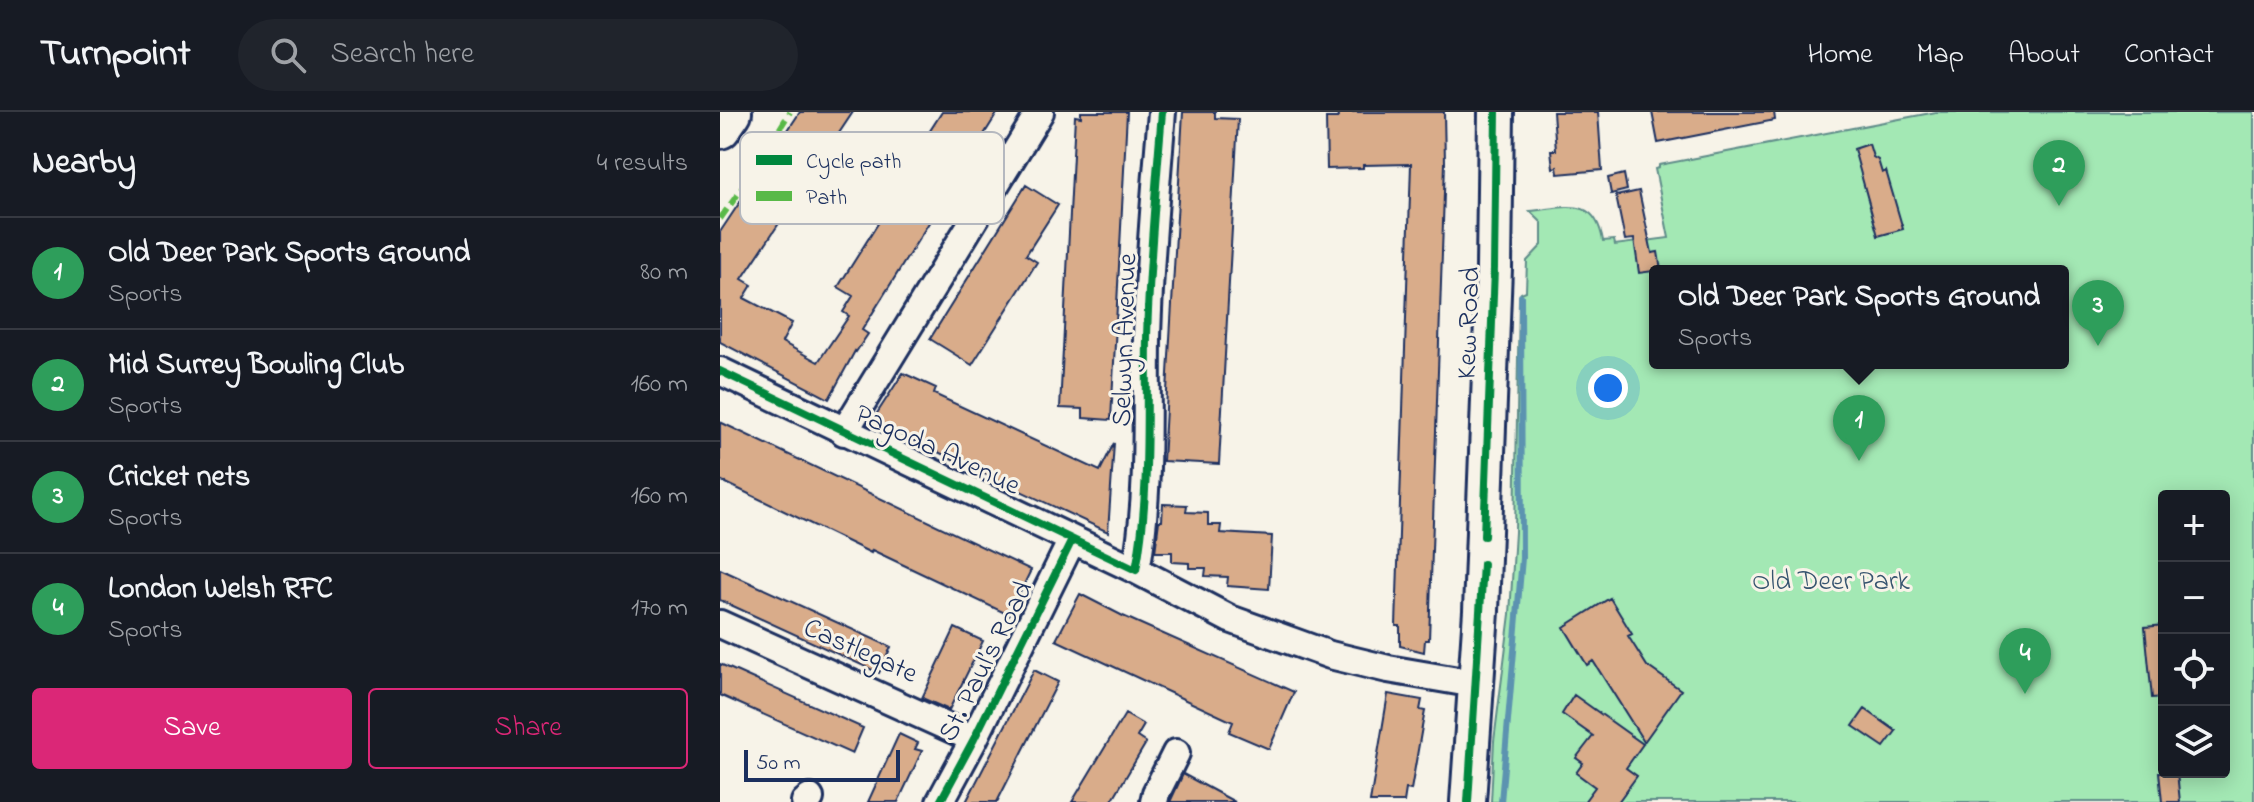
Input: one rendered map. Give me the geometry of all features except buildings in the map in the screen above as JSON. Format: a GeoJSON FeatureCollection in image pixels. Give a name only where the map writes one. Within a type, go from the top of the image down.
{"type":"FeatureCollection","features":[{"type":"Feature","properties":{"kind":"highway"},"geometry":{"type":"LineString","coordinates":[[720,128],[731,112]]}},
{"type":"Feature","properties":{"kind":"main road","name":"Kew Road"},"geometry":{"type":"LineString","coordinates":[[1468,802],[1481,611],[1490,393],[1496,112]]}},
{"type":"Feature","properties":{"kind":"street"},"geometry":{"type":"LineString","coordinates":[[1004,171],[1040,112]]}},
{"type":"Feature","properties":{"kind":"street","name":"Selwyn Avenue"},"geometry":{"type":"LineString","coordinates":[[1136,570],[1141,544],[1148,281],[1162,112]]}},
{"type":"Feature","properties":{"kind":"street"},"geometry":{"type":"LineString","coordinates":[[844,432],[971,224]]}},
{"type":"Feature","properties":{"kind":"street","name":"Pagoda Avenue"},"geometry":{"type":"LineString","coordinates":[[720,371],[1136,570],[1230,619],[1330,655],[1458,681],[1475,678]]}},
{"type":"Feature","properties":{"kind":"street","name":"St. Paul’s Road"},"geometry":{"type":"LineString","coordinates":[[940,802],[1072,540]]}},
{"type":"Feature","properties":{"kind":"street","name":"Castlegate"},"geometry":{"type":"LineString","coordinates":[[720,624],[974,739]]}},
{"type":"Feature","properties":{"kind":"street"},"geometry":{"type":"LineString","coordinates":[[1154,802],[1176,753]]}},
{"type":"Feature","properties":{"kind":"green space","name":"Old Deer Park"},"geometry":{"type":"Polygon","coordinates":[[[1936,112],[2254,112],[2254,802],[1491,802],[1494,741],[1510,614],[1515,532],[1519,299],[1521,293],[1526,291],[1527,261],[1542,245],[1542,223],[1530,211],[1567,207],[1586,211],[1599,226],[1603,241],[1614,240],[1615,245],[1669,238],[1655,169],[1659,165],[1936,112]]]}},
{"type":"Feature","properties":{"kind":"waterway"},"geometry":{"type":"LineString","coordinates":[[1501,802],[1522,558],[1521,296]]}},
{"type":"Feature","properties":{"kind":"marked path"},"geometry":{"type":"LineString","coordinates":[[778,132],[790,112]]}},
{"type":"Feature","properties":{"kind":"marked path"},"geometry":{"type":"LineString","coordinates":[[720,219],[740,191]]}},
{"type":"Feature","properties":{"kind":"cycle path"},"geometry":{"type":"LineString","coordinates":[[720,371],[1136,570],[1145,484],[1148,310],[1162,112]]}},
{"type":"Feature","properties":{"kind":"cycle path"},"geometry":{"type":"LineString","coordinates":[[1484,536],[1494,268],[1496,112]]}},
{"type":"Feature","properties":{"kind":"cycle path"},"geometry":{"type":"LineString","coordinates":[[940,802],[1072,540]]}},
{"type":"Feature","properties":{"kind":"cycle path"},"geometry":{"type":"LineString","coordinates":[[1468,802],[1483,564]]}},
{"type":"Feature","properties":{"kind":"place","name":"Mid Surrey Bowling Club"},"geometry":{"type":"Point","coordinates":[2059,206]}},
{"type":"Feature","properties":{"kind":"place","name":"Cricket nets"},"geometry":{"type":"Point","coordinates":[2098,346]}},
{"type":"Feature","properties":{"kind":"place","name":"Old Deer Park Sports Ground"},"geometry":{"type":"Point","coordinates":[1859,461]}},
{"type":"Feature","properties":{"kind":"place","name":"London Welsh RFC"},"geometry":{"type":"Point","coordinates":[2025,694]}}]}
